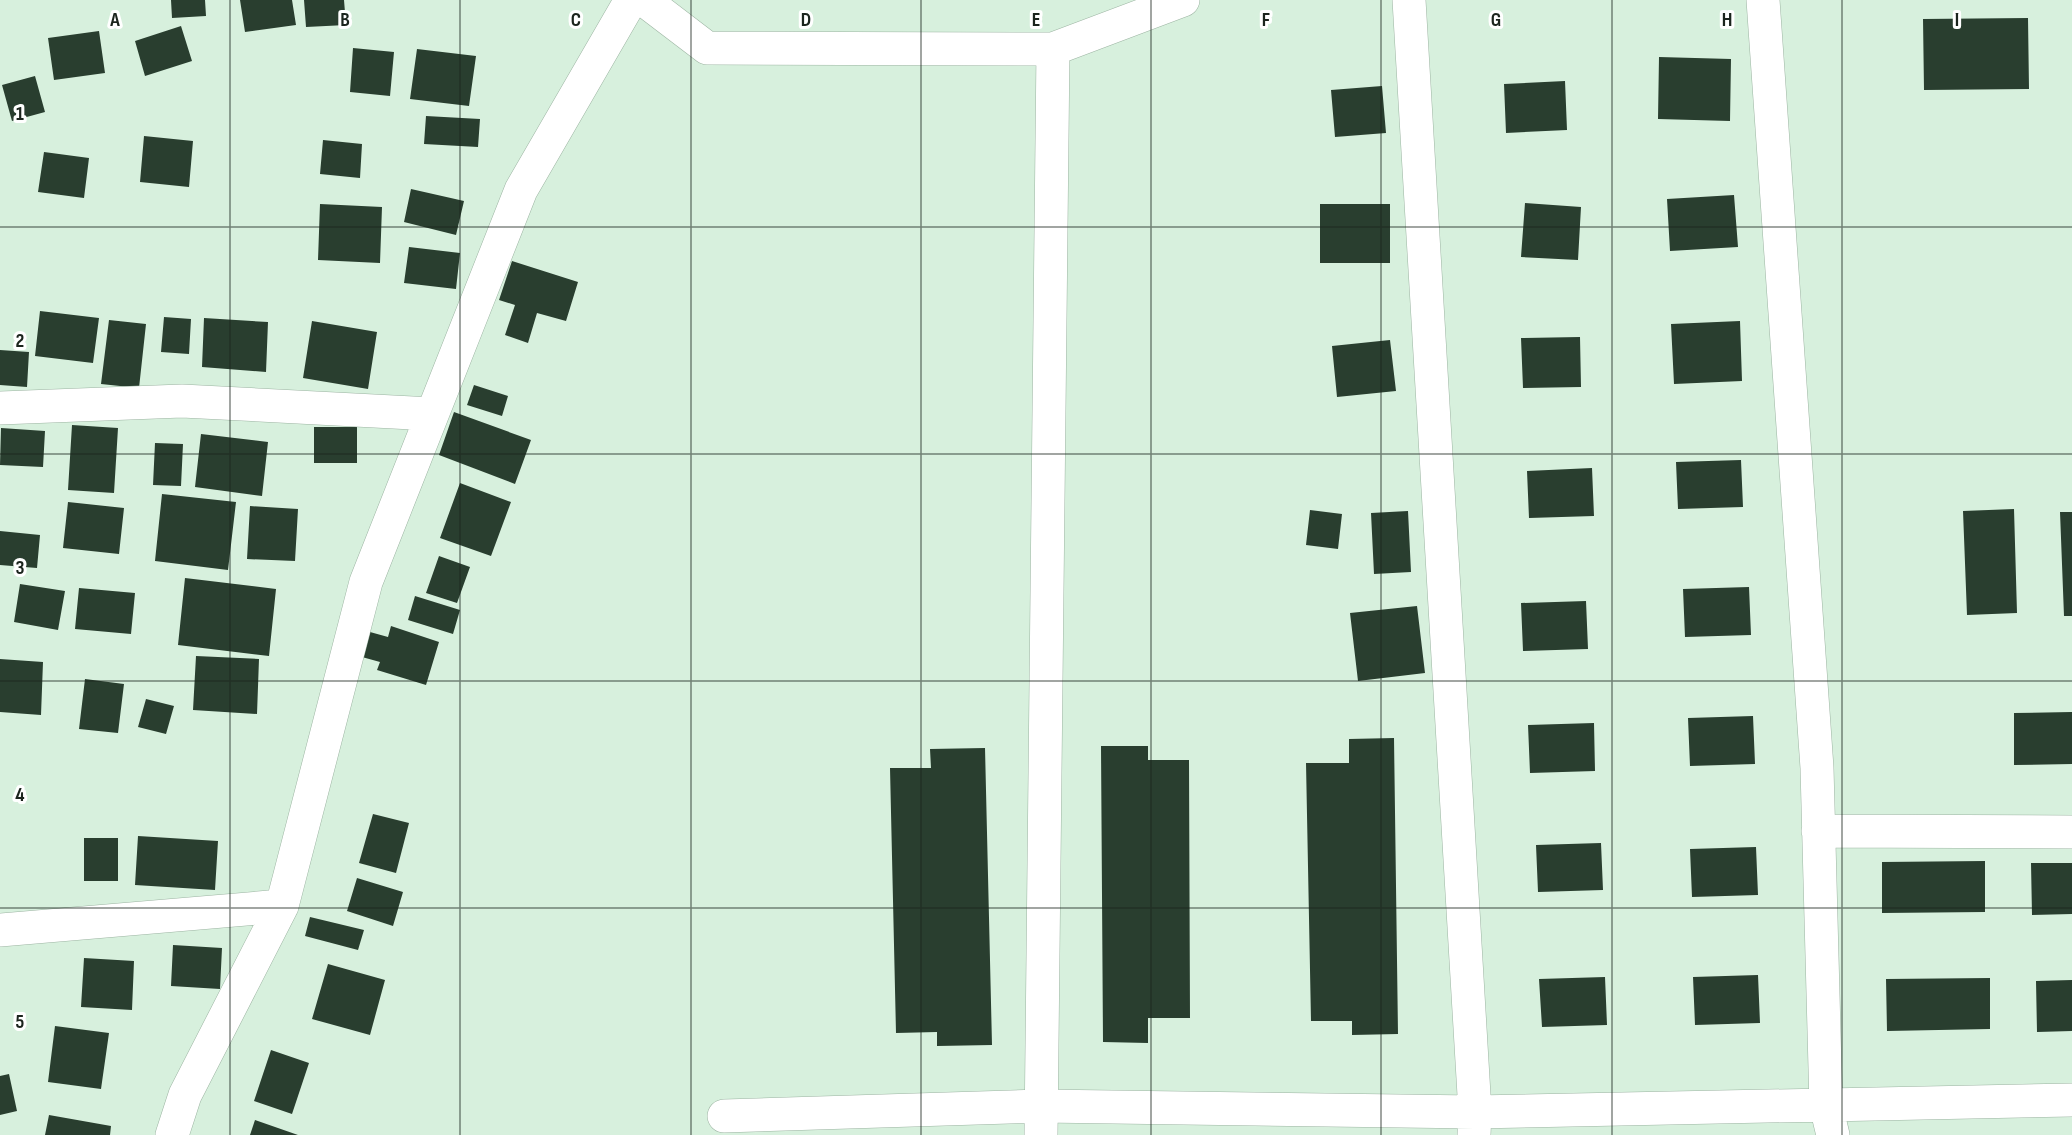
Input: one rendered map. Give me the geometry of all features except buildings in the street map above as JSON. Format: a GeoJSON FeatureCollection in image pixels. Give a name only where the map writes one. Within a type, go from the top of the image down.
{"type":"FeatureCollection","features":[{"type":"Feature","properties":{"kind":"street"},"geometry":{"type":"LineString","coordinates":[[172,1135],[184,1095],[282,906],[366,582],[521,190],[631,0]]}},
{"type":"Feature","properties":{"kind":"street"},"geometry":{"type":"LineString","coordinates":[[644,0],[707,48],[1053,49],[1183,0]]}},
{"type":"Feature","properties":{"kind":"street"},"geometry":{"type":"LineString","coordinates":[[1409,0],[1474,1123]]}},
{"type":"Feature","properties":{"kind":"street"},"geometry":{"type":"LineString","coordinates":[[1763,0],[1816,756],[1830,1120]]}},
{"type":"Feature","properties":{"kind":"street"},"geometry":{"type":"LineString","coordinates":[[1042,1121],[1053,49]]}},
{"type":"Feature","properties":{"kind":"street"},"geometry":{"type":"LineString","coordinates":[[0,408],[182,401],[432,414]]}},
{"type":"Feature","properties":{"kind":"street"},"geometry":{"type":"LineString","coordinates":[[1818,831],[2072,832]]}},
{"type":"Feature","properties":{"kind":"street"},"geometry":{"type":"LineString","coordinates":[[0,930],[282,906]]}},
{"type":"Feature","properties":{"kind":"street"},"geometry":{"type":"LineString","coordinates":[[723,1116],[1042,1121],[1474,1123],[1830,1120],[2072,1100]]}}]}
